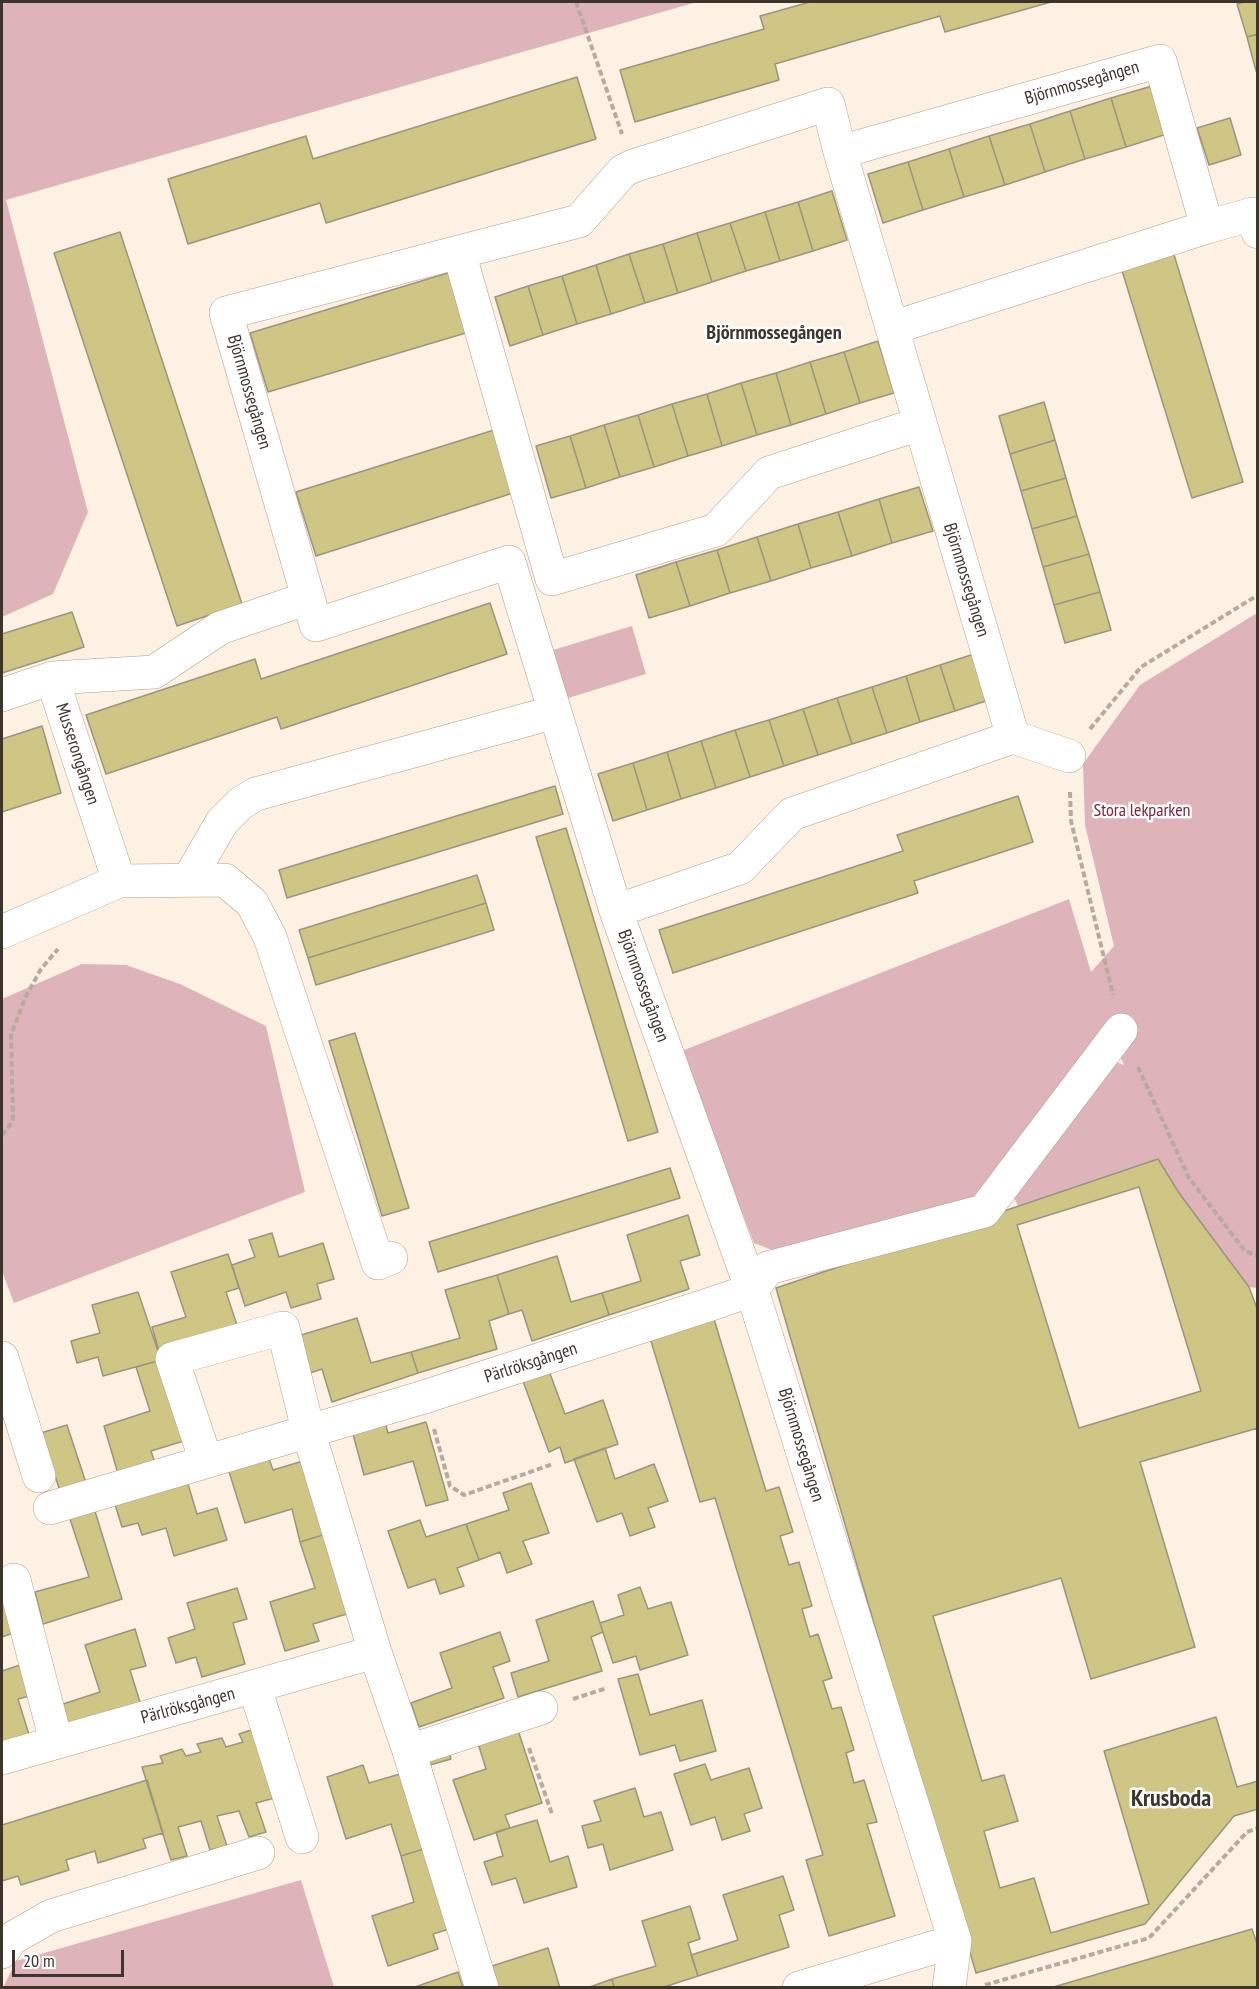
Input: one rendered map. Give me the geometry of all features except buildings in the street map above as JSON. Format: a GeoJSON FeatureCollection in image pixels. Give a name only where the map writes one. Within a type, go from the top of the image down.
{"type":"FeatureCollection","features":[{"type":"Feature","properties":{"kind":"street","name":"Björnmossegången"},"geometry":{"type":"LineString","coordinates":[[840,152],[1160,61],[1207,227]]}},
{"type":"Feature","properties":{"kind":"street","name":"Björnmossegången"},"geometry":{"type":"LineString","coordinates":[[616,911],[740,868],[792,814],[1013,736],[919,424],[828,104],[633,166],[623,171],[579,220],[226,313],[316,625],[509,562],[616,911],[752,1290],[955,1941],[948,1988]]}},
{"type":"Feature","properties":{"kind":"street"},"geometry":{"type":"LineString","coordinates":[[891,328],[1253,214],[1257,232]]}},
{"type":"Feature","properties":{"kind":"street"},"geometry":{"type":"LineString","coordinates":[[459,252],[552,579]]}},
{"type":"Feature","properties":{"kind":"street"},"geometry":{"type":"LineString","coordinates":[[518,591],[716,530],[769,473],[919,424]]}},
{"type":"Feature","properties":{"kind":"street"},"geometry":{"type":"LineString","coordinates":[[2,695],[52,678],[154,672],[220,628],[308,598]]}},
{"type":"Feature","properties":{"kind":"street","name":"Musserongången"},"geometry":{"type":"LineString","coordinates":[[52,678],[119,881]]}},
{"type":"Feature","properties":{"kind":"street"},"geometry":{"type":"LineString","coordinates":[[189,879],[222,822],[241,803],[256,794],[555,712]]}},
{"type":"Feature","properties":{"kind":"street"},"geometry":{"type":"LineString","coordinates":[[1013,736],[1069,756]]}},
{"type":"Feature","properties":{"kind":"street"},"geometry":{"type":"LineString","coordinates":[[2,932],[119,881],[225,880],[252,903],[270,937],[378,1263],[391,1258]]}},
{"type":"Feature","properties":{"kind":"street"},"geometry":{"type":"LineString","coordinates":[[752,1290],[768,1268],[984,1211],[1121,1030]]}},
{"type":"Feature","properties":{"kind":"street","name":"Pärlröksgången"},"geometry":{"type":"LineString","coordinates":[[50,1508],[424,1397],[752,1290]]}},
{"type":"Feature","properties":{"kind":"street"},"geometry":{"type":"LineString","coordinates":[[206,1461],[172,1359],[283,1328],[308,1430],[375,1652],[409,1750],[482,1988]]}},
{"type":"Feature","properties":{"kind":"street"},"geometry":{"type":"LineString","coordinates":[[2,1358],[39,1476]]}},
{"type":"Feature","properties":{"kind":"street"},"geometry":{"type":"LineString","coordinates":[[14,1580],[56,1741]]}},
{"type":"Feature","properties":{"kind":"street","name":"Pärlröksgången"},"geometry":{"type":"LineString","coordinates":[[2,1758],[56,1741],[255,1688],[375,1652]]}},
{"type":"Feature","properties":{"kind":"street"},"geometry":{"type":"LineString","coordinates":[[255,1688],[302,1837]]}},
{"type":"Feature","properties":{"kind":"street"},"geometry":{"type":"LineString","coordinates":[[409,1750],[530,1712]]}},
{"type":"Feature","properties":{"kind":"street"},"geometry":{"type":"LineString","coordinates":[[2,1952],[11,1939],[51,1916],[258,1853]]}},
{"type":"Feature","properties":{"kind":"street"},"geometry":{"type":"LineString","coordinates":[[799,1988],[955,1941]]}},
{"type":"Feature","properties":{"kind":"path"},"geometry":{"type":"LineString","coordinates":[[576,2],[633,166]]}},
{"type":"Feature","properties":{"kind":"path"},"geometry":{"type":"LineString","coordinates":[[1257,595],[1141,667],[1069,756],[1071,821],[1121,1030],[1189,1178],[1245,1251],[1257,1256]]}},
{"type":"Feature","properties":{"kind":"path"},"geometry":{"type":"LineString","coordinates":[[2,1136],[12,1120],[12,1035],[26,996],[41,969],[61,945]]}},
{"type":"Feature","properties":{"kind":"path"},"geometry":{"type":"LineString","coordinates":[[424,1397],[450,1486],[464,1495],[553,1464]]}},
{"type":"Feature","properties":{"kind":"path"},"geometry":{"type":"LineString","coordinates":[[530,1712],[552,1814]]}},
{"type":"Feature","properties":{"kind":"path"},"geometry":{"type":"LineString","coordinates":[[976,1988],[1149,1938],[1247,1832],[1257,1828]]}},
{"type":"Feature","properties":{"kind":"green space"},"geometry":{"type":"Polygon","coordinates":[[[2,2],[697,2],[6,200],[88,512],[53,594],[2,617],[2,2]]]}},
{"type":"Feature","properties":{"kind":"green space","name":"Stora lekparken"},"geometry":{"type":"Polygon","coordinates":[[[1257,613],[1257,1288],[1249,1287],[1179,1193],[1157,1159],[1018,1206],[1013,1195],[1111,1060],[1124,1065],[1107,1027],[982,1198],[772,1250],[754,1243],[679,1052],[1069,899],[1091,972],[1114,946],[1085,825],[1083,764],[1140,685],[1257,613]]]}},
{"type":"Feature","properties":{"kind":"green space"},"geometry":{"type":"Polygon","coordinates":[[[632,626],[646,674],[565,699],[550,651],[632,626]]]}},
{"type":"Feature","properties":{"kind":"green space"},"geometry":{"type":"Polygon","coordinates":[[[82,964],[126,965],[180,984],[266,1026],[305,1192],[14,1303],[2,1271],[2,999],[82,964]]]}},
{"type":"Feature","properties":{"kind":"green space"},"geometry":{"type":"Polygon","coordinates":[[[301,1880],[334,1987],[3,1988],[16,1961],[301,1880]]]}},
{"type":"Feature","properties":{"kind":"district","name":"Björnmossegången"},"geometry":{"type":"Point","coordinates":[774,333]}},
{"type":"Feature","properties":{"kind":"district","name":"Krusboda"},"geometry":{"type":"Point","coordinates":[1171,1799]}}]}
